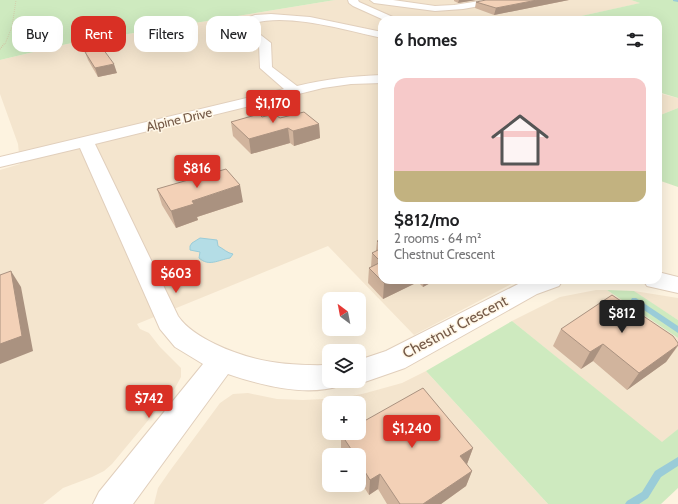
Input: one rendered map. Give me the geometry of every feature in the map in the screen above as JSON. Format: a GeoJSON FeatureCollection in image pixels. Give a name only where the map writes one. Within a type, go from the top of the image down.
{"type":"FeatureCollection","features":[{"type":"Feature","properties":{"kind":"street"},"geometry":{"type":"LineString","coordinates":[[354,0],[352,1],[356,4],[383,16]]}},
{"type":"Feature","properties":{"kind":"street"},"geometry":{"type":"LineString","coordinates":[[374,0],[438,8],[462,7],[499,0]]}},
{"type":"Feature","properties":{"kind":"street"},"geometry":{"type":"LineString","coordinates":[[295,91],[266,68],[265,43],[242,27],[242,23],[257,18],[285,16],[378,34]]}},
{"type":"Feature","properties":{"kind":"street","name":"Alpine Drive"},"geometry":{"type":"LineString","coordinates":[[1,157],[85,141],[338,81],[378,79]]}},
{"type":"Feature","properties":{"kind":"street"},"geometry":{"type":"LineString","coordinates":[[85,141],[160,303],[174,329],[191,344],[222,361],[253,372],[283,377],[322,377]]}},
{"type":"Feature","properties":{"kind":"street"},"geometry":{"type":"LineString","coordinates":[[662,282],[678,285]]}},
{"type":"Feature","properties":{"kind":"street","name":"Chestnut Crescent"},"geometry":{"type":"LineString","coordinates":[[366,370],[395,360],[529,288],[540,284]]}},
{"type":"Feature","properties":{"kind":"street"},"geometry":{"type":"LineString","coordinates":[[111,504],[222,361]]}},
{"type":"Feature","properties":{"kind":"path"},"geometry":{"type":"LineString","coordinates":[[0,49],[5,46],[15,22],[16,0]]}},
{"type":"Feature","properties":{"kind":"shaded area"},"geometry":{"type":"Polygon","coordinates":[[[335,0],[631,0],[641,3],[581,16],[378,16],[378,284],[511,284],[414,335],[328,246],[137,324],[140,329],[149,333],[160,347],[181,368],[181,377],[175,388],[112,464],[104,471],[63,488],[43,504],[0,504],[0,170],[20,164],[18,144],[0,94],[0,60],[34,52],[63,52],[63,45],[71,43],[71,52],[126,52],[126,34],[134,33],[134,52],[198,52],[198,22],[206,21],[206,52],[261,52],[261,16],[238,16],[335,0]]]}},
{"type":"Feature","properties":{"kind":"shaded area"},"geometry":{"type":"Polygon","coordinates":[[[662,94],[678,98],[678,108],[662,114],[662,94]]]}},
{"type":"Feature","properties":{"kind":"shaded area"},"geometry":{"type":"Polygon","coordinates":[[[596,290],[607,290],[678,338],[678,429],[662,443],[512,321],[560,297],[596,290]]]}},
{"type":"Feature","properties":{"kind":"shaded area"},"geometry":{"type":"Polygon","coordinates":[[[634,291],[678,298],[678,320],[639,295],[634,291]]]}},
{"type":"Feature","properties":{"kind":"shaded area"},"geometry":{"type":"Polygon","coordinates":[[[426,371],[548,504],[154,504],[158,488],[169,472],[220,403],[233,394],[248,393],[277,399],[322,399],[322,440],[366,440],[366,396],[352,396],[402,383],[426,371]]]}},
{"type":"Feature","properties":{"kind":"green space"},"geometry":{"type":"Polygon","coordinates":[[[0,0],[335,0],[238,16],[206,16],[206,21],[198,22],[198,16],[134,16],[134,33],[126,34],[126,16],[71,16],[71,43],[63,45],[63,16],[12,16],[12,52],[34,52],[0,60],[0,0]]]}},
{"type":"Feature","properties":{"kind":"green space"},"geometry":{"type":"Polygon","coordinates":[[[631,0],[678,0],[678,98],[662,93],[662,16],[581,16],[640,3],[631,0]]]}},
{"type":"Feature","properties":{"kind":"green space"},"geometry":{"type":"Polygon","coordinates":[[[678,108],[678,187],[662,181],[662,114],[678,108]]]}},
{"type":"Feature","properties":{"kind":"green space"},"geometry":{"type":"Polygon","coordinates":[[[607,290],[634,291],[678,320],[678,338],[607,290]]]}},
{"type":"Feature","properties":{"kind":"green space"},"geometry":{"type":"Polygon","coordinates":[[[512,321],[662,442],[678,429],[678,488],[661,504],[548,504],[426,371],[512,321]]]}},
{"type":"Feature","properties":{"kind":"water"},"geometry":{"type":"Polygon","coordinates":[[[200,238],[217,240],[218,246],[233,254],[230,258],[214,262],[203,261],[199,258],[200,252],[190,250],[192,243],[200,238]]]}},
{"type":"Feature","properties":{"kind":"building"},"geometry":{"type":"Polygon","coordinates":[[[486,0],[537,0],[496,8],[476,2],[486,0]]]}},
{"type":"Feature","properties":{"kind":"building"},"geometry":{"type":"Polygon","coordinates":[[[85,52],[105,52],[114,64],[95,68],[85,52]]]}},
{"type":"Feature","properties":{"kind":"building"},"geometry":{"type":"Polygon","coordinates":[[[304,112],[319,124],[293,131],[288,128],[249,139],[231,122],[259,114],[262,117],[274,114],[280,118],[304,112]]]}},
{"type":"Feature","properties":{"kind":"building"},"geometry":{"type":"Polygon","coordinates":[[[226,169],[240,185],[192,201],[194,204],[171,211],[157,189],[226,169]]]}},
{"type":"Feature","properties":{"kind":"building"},"geometry":{"type":"Polygon","coordinates":[[[378,250],[378,259],[372,253],[378,250]]]}},
{"type":"Feature","properties":{"kind":"building"},"geometry":{"type":"Polygon","coordinates":[[[378,264],[378,277],[369,268],[378,264]]]}},
{"type":"Feature","properties":{"kind":"building"},"geometry":{"type":"Polygon","coordinates":[[[11,271],[22,336],[0,344],[0,275],[11,271]]]}},
{"type":"Feature","properties":{"kind":"building"},"geometry":{"type":"Polygon","coordinates":[[[612,295],[673,336],[678,345],[639,373],[603,344],[590,352],[561,329],[612,295]]]}},
{"type":"Feature","properties":{"kind":"building"},"geometry":{"type":"Polygon","coordinates":[[[423,388],[473,448],[460,456],[472,471],[423,504],[400,504],[380,474],[370,480],[366,473],[366,448],[350,448],[345,440],[366,440],[366,420],[423,388]]]}},
{"type":"Feature","properties":{"kind":"waterway"},"geometry":{"type":"LineString","coordinates":[[674,0],[678,1]]}},
{"type":"Feature","properties":{"kind":"waterway"},"geometry":{"type":"LineString","coordinates":[[634,300],[678,330]]}},
{"type":"Feature","properties":{"kind":"waterway"},"geometry":{"type":"LineString","coordinates":[[630,504],[645,495],[658,474],[678,461]]}}]}
